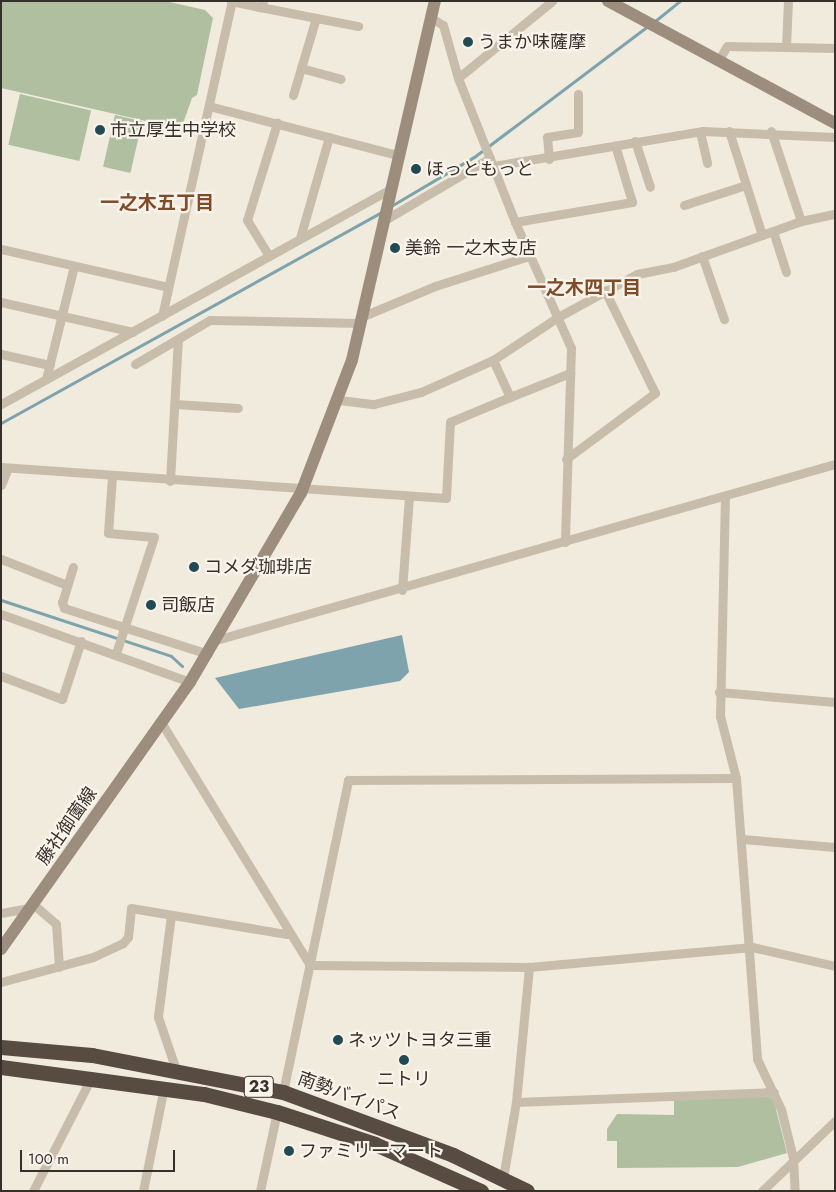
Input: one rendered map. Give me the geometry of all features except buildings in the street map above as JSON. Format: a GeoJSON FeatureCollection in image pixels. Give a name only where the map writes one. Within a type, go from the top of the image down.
{"type":"FeatureCollection","features":[{"type":"Feature","properties":{"kind":"highway","name":"南勢バイパス"},"geometry":{"type":"LineString","coordinates":[[1,1047],[92,1055],[283,1092],[503,1178],[527,1191]]}},
{"type":"Feature","properties":{"kind":"highway","name":"南勢バイパス"},"geometry":{"type":"LineString","coordinates":[[1,1067],[92,1076],[164,1087],[277,1112],[375,1144],[481,1191]]}},
{"type":"Feature","properties":{"kind":"street"},"geometry":{"type":"LineString","coordinates":[[162,316],[231,1],[261,4],[358,26]]}},
{"type":"Feature","properties":{"kind":"street","name":"藤社御薗線"},"geometry":{"type":"LineString","coordinates":[[1,949],[190,682],[303,489],[339,400],[360,320],[397,155],[435,1]]}},
{"type":"Feature","properties":{"kind":"street"},"geometry":{"type":"LineString","coordinates":[[458,78],[552,1]]}},
{"type":"Feature","properties":{"kind":"street"},"geometry":{"type":"LineString","coordinates":[[608,1],[835,123]]}},
{"type":"Feature","properties":{"kind":"street"},"geometry":{"type":"LineString","coordinates":[[786,47],[788,1]]}},
{"type":"Feature","properties":{"kind":"street"},"geometry":{"type":"LineString","coordinates":[[430,17],[443,25],[458,78],[515,222],[571,348],[566,459],[565,542]]}},
{"type":"Feature","properties":{"kind":"street"},"geometry":{"type":"LineString","coordinates":[[293,95],[316,18]]}},
{"type":"Feature","properties":{"kind":"street"},"geometry":{"type":"LineString","coordinates":[[718,61],[727,46],[835,48]]}},
{"type":"Feature","properties":{"kind":"street"},"geometry":{"type":"LineString","coordinates":[[301,68],[341,79]]}},
{"type":"Feature","properties":{"kind":"street"},"geometry":{"type":"LineString","coordinates":[[549,159],[547,137],[578,132],[578,94]]}},
{"type":"Feature","properties":{"kind":"street"},"geometry":{"type":"LineString","coordinates":[[209,106],[397,155]]}},
{"type":"Feature","properties":{"kind":"street"},"geometry":{"type":"LineString","coordinates":[[269,256],[247,220],[277,123]]}},
{"type":"Feature","properties":{"kind":"street"},"geometry":{"type":"LineString","coordinates":[[728,131],[762,235]]}},
{"type":"Feature","properties":{"kind":"street"},"geometry":{"type":"LineString","coordinates":[[771,131],[801,221]]}},
{"type":"Feature","properties":{"kind":"street"},"geometry":{"type":"LineString","coordinates":[[383,220],[491,159],[549,159],[615,144],[700,132],[771,131],[826,140],[835,136]]}},
{"type":"Feature","properties":{"kind":"street"},"geometry":{"type":"LineString","coordinates":[[700,132],[706,163]]}},
{"type":"Feature","properties":{"kind":"street"},"geometry":{"type":"LineString","coordinates":[[300,238],[329,137]]}},
{"type":"Feature","properties":{"kind":"street"},"geometry":{"type":"LineString","coordinates":[[636,141],[650,187]]}},
{"type":"Feature","properties":{"kind":"street"},"geometry":{"type":"LineString","coordinates":[[515,222],[632,202],[615,144]]}},
{"type":"Feature","properties":{"kind":"street"},"geometry":{"type":"LineString","coordinates":[[684,205],[746,185]]}},
{"type":"Feature","properties":{"kind":"street"},"geometry":{"type":"LineString","coordinates":[[1,404],[300,238],[389,194]]}},
{"type":"Feature","properties":{"kind":"street"},"geometry":{"type":"LineString","coordinates":[[339,400],[374,404],[397,400],[493,360],[558,317],[637,274],[702,256],[801,221],[835,214]]}},
{"type":"Feature","properties":{"kind":"street"},"geometry":{"type":"LineString","coordinates":[[773,231],[786,272]]}},
{"type":"Feature","properties":{"kind":"street"},"geometry":{"type":"LineString","coordinates":[[1,249],[168,287]]}},
{"type":"Feature","properties":{"kind":"street"},"geometry":{"type":"LineString","coordinates":[[135,364],[210,320],[360,320],[435,286],[529,256]]}},
{"type":"Feature","properties":{"kind":"street"},"geometry":{"type":"LineString","coordinates":[[702,256],[724,319]]}},
{"type":"Feature","properties":{"kind":"street"},"geometry":{"type":"LineString","coordinates":[[46,380],[74,266]]}},
{"type":"Feature","properties":{"kind":"street"},"geometry":{"type":"LineString","coordinates":[[566,459],[655,393],[605,291]]}},
{"type":"Feature","properties":{"kind":"street"},"geometry":{"type":"LineString","coordinates":[[1,302],[133,332]]}},
{"type":"Feature","properties":{"kind":"street"},"geometry":{"type":"LineString","coordinates":[[170,480],[178,339]]}},
{"type":"Feature","properties":{"kind":"street"},"geometry":{"type":"LineString","coordinates":[[1,354],[50,365]]}},
{"type":"Feature","properties":{"kind":"street"},"geometry":{"type":"LineString","coordinates":[[493,360],[510,397]]}},
{"type":"Feature","properties":{"kind":"street"},"geometry":{"type":"LineString","coordinates":[[1,485],[5,467],[112,477],[446,498],[450,422],[570,373]]}},
{"type":"Feature","properties":{"kind":"street"},"geometry":{"type":"LineString","coordinates":[[175,404],[238,408]]}},
{"type":"Feature","properties":{"kind":"street"},"geometry":{"type":"LineString","coordinates":[[216,640],[402,590],[835,464]]}},
{"type":"Feature","properties":{"kind":"street"},"geometry":{"type":"LineString","coordinates":[[112,477],[108,533],[154,536],[117,652]]}},
{"type":"Feature","properties":{"kind":"street"},"geometry":{"type":"LineString","coordinates":[[402,590],[409,496]]}},
{"type":"Feature","properties":{"kind":"street"},"geometry":{"type":"LineString","coordinates":[[725,496],[719,692],[736,778],[752,947],[757,1059],[774,1092],[793,1158],[795,1191]]}},
{"type":"Feature","properties":{"kind":"street"},"geometry":{"type":"LineString","coordinates":[[1,559],[67,585]]}},
{"type":"Feature","properties":{"kind":"street"},"geometry":{"type":"LineString","coordinates":[[73,567],[67,585],[64,608],[208,654]]}},
{"type":"Feature","properties":{"kind":"street"},"geometry":{"type":"LineString","coordinates":[[1,614],[117,652],[190,682]]}},
{"type":"Feature","properties":{"kind":"street"},"geometry":{"type":"LineString","coordinates":[[1,676],[62,699],[81,641]]}},
{"type":"Feature","properties":{"kind":"street"},"geometry":{"type":"LineString","coordinates":[[719,692],[835,702]]}},
{"type":"Feature","properties":{"kind":"street"},"geometry":{"type":"LineString","coordinates":[[160,722],[287,934],[310,966]]}},
{"type":"Feature","properties":{"kind":"street"},"geometry":{"type":"LineString","coordinates":[[283,1092],[348,780],[736,778]]}},
{"type":"Feature","properties":{"kind":"street"},"geometry":{"type":"LineString","coordinates":[[742,840],[835,847]]}},
{"type":"Feature","properties":{"kind":"street"},"geometry":{"type":"LineString","coordinates":[[1,913],[32,906],[56,924],[59,967]]}},
{"type":"Feature","properties":{"kind":"street"},"geometry":{"type":"LineString","coordinates":[[1,982],[59,967],[122,943],[128,938],[131,908],[287,934]]}},
{"type":"Feature","properties":{"kind":"street"},"geometry":{"type":"LineString","coordinates":[[171,915],[158,1016],[176,1070]]}},
{"type":"Feature","properties":{"kind":"street"},"geometry":{"type":"LineString","coordinates":[[310,966],[529,967],[752,947],[835,966]]}},
{"type":"Feature","properties":{"kind":"street"},"geometry":{"type":"LineString","coordinates":[[503,1178],[516,1102],[529,967]]}},
{"type":"Feature","properties":{"kind":"street"},"geometry":{"type":"LineString","coordinates":[[33,1191],[92,1076]]}},
{"type":"Feature","properties":{"kind":"street"},"geometry":{"type":"LineString","coordinates":[[142,1191],[164,1087]]}},
{"type":"Feature","properties":{"kind":"street"},"geometry":{"type":"LineString","coordinates":[[516,1102],[774,1092]]}},
{"type":"Feature","properties":{"kind":"street"},"geometry":{"type":"LineString","coordinates":[[260,1191],[277,1112]]}},
{"type":"Feature","properties":{"kind":"street"},"geometry":{"type":"LineString","coordinates":[[762,1191],[793,1158],[835,1121]]}},
{"type":"Feature","properties":{"kind":"green space"},"geometry":{"type":"Polygon","coordinates":[[[1,1],[165,1],[205,10],[213,18],[197,95],[192,98],[181,129],[1,88],[1,1]]]}},
{"type":"Feature","properties":{"kind":"green space"},"geometry":{"type":"Polygon","coordinates":[[[20,94],[91,110],[79,161],[8,145],[20,94]]]}},
{"type":"Feature","properties":{"kind":"green space"},"geometry":{"type":"Polygon","coordinates":[[[115,115],[142,121],[130,173],[103,167],[115,115]]]}},
{"type":"Feature","properties":{"kind":"green space"},"geometry":{"type":"Polygon","coordinates":[[[768,1095],[774,1101],[787,1153],[738,1167],[617,1168],[617,1141],[607,1141],[607,1129],[617,1114],[674,1115],[674,1100],[768,1095]]]}},
{"type":"Feature","properties":{"kind":"water"},"geometry":{"type":"Polygon","coordinates":[[[402,635],[409,672],[400,681],[239,709],[215,678],[402,635]]]}},
{"type":"Feature","properties":{"kind":"waterway"},"geometry":{"type":"LineString","coordinates":[[655,21],[680,1]]}},
{"type":"Feature","properties":{"kind":"waterway"},"geometry":{"type":"LineString","coordinates":[[391,206],[474,157],[648,26]]}},
{"type":"Feature","properties":{"kind":"waterway"},"geometry":{"type":"LineString","coordinates":[[1,423],[382,212]]}},
{"type":"Feature","properties":{"kind":"waterway"},"geometry":{"type":"LineString","coordinates":[[1,600],[171,656],[182,666]]}},
{"type":"Feature","properties":{"kind":"place","name":"うまか味薩摩"},"geometry":{"type":"Point","coordinates":[468,42]}},
{"type":"Feature","properties":{"kind":"place","name":"市立厚生中学校"},"geometry":{"type":"Point","coordinates":[100,130]}},
{"type":"Feature","properties":{"kind":"place","name":"ほっともっと"},"geometry":{"type":"Point","coordinates":[416,169]}},
{"type":"Feature","properties":{"kind":"place","name":"美鈴 一之木支店"},"geometry":{"type":"Point","coordinates":[395,248]}},
{"type":"Feature","properties":{"kind":"place","name":"コメダ珈琲店"},"geometry":{"type":"Point","coordinates":[194,567]}},
{"type":"Feature","properties":{"kind":"place","name":"司飯店"},"geometry":{"type":"Point","coordinates":[151,605]}},
{"type":"Feature","properties":{"kind":"place","name":"ネッツトヨタ三重"},"geometry":{"type":"Point","coordinates":[338,1040]}},
{"type":"Feature","properties":{"kind":"place","name":"ニトリ"},"geometry":{"type":"Point","coordinates":[404,1060]}},
{"type":"Feature","properties":{"kind":"place","name":"ファミリーマート"},"geometry":{"type":"Point","coordinates":[289,1151]}},
{"type":"Feature","properties":{"kind":"district","name":"一之木五丁目"},"geometry":{"type":"Point","coordinates":[157,203]}},
{"type":"Feature","properties":{"kind":"district","name":"一之木四丁目"},"geometry":{"type":"Point","coordinates":[584,288]}}]}
